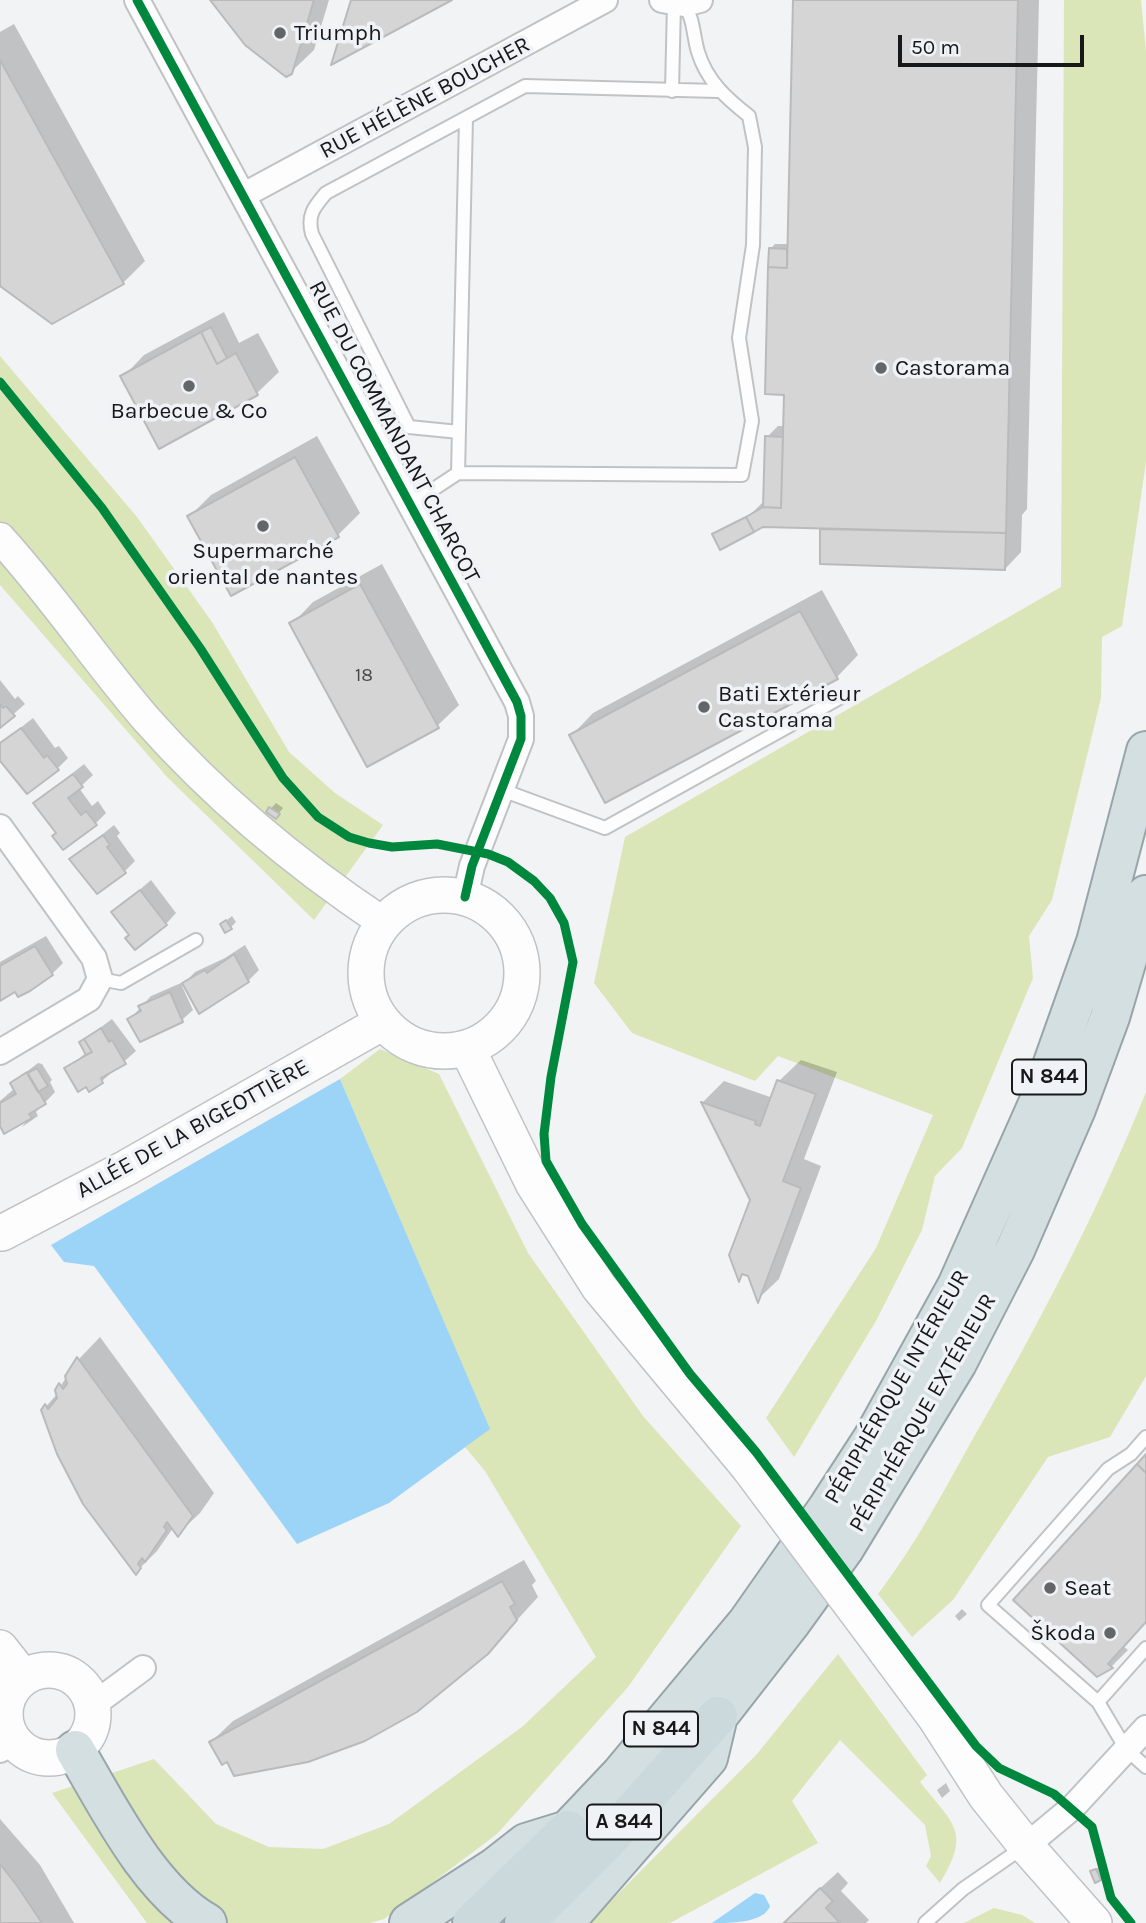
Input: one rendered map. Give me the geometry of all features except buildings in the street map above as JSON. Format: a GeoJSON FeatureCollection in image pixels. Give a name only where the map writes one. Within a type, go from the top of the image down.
{"type":"FeatureCollection","features":[{"type":"Feature","properties":{"kind":"highway","name":"PÉRIPHÉRIQUE INTÉRIEUR"},"geometry":{"type":"LineString","coordinates":[[472,1923],[568,1830],[655,1736],[754,1613],[866,1448],[933,1331],[1015,1161],[1076,1004],[1115,877],[1146,751]]}},
{"type":"Feature","properties":{"kind":"highway","name":"PÉRIPHÉRIQUE EXTÉRIEUR"},"geometry":{"type":"LineString","coordinates":[[524,1923],[610,1837],[718,1716],[844,1549],[902,1457],[979,1321],[1015,1250],[1076,1109],[1110,1017],[1146,895]]}},
{"type":"Feature","properties":{"kind":"highway"},"geometry":{"type":"LineString","coordinates":[[564,1923],[708,1758],[718,1716]]}},
{"type":"Feature","properties":{"kind":"highway"},"geometry":{"type":"LineString","coordinates":[[75,1750],[129,1843],[187,1912],[206,1923]]}},
{"type":"Feature","properties":{"kind":"highway"},"geometry":{"type":"LineString","coordinates":[[409,1923],[494,1868],[526,1843],[568,1830]]}},
{"type":"Feature","properties":{"kind":"main road"},"geometry":{"type":"LineString","coordinates":[[442,895],[465,897],[491,910],[511,931],[522,958],[522,986],[512,1014],[493,1035],[467,1048],[444,1052],[421,1048],[400,1038],[383,1022],[370,999],[366,972],[371,946],[384,923],[401,908],[421,899],[442,895]]}},
{"type":"Feature","properties":{"kind":"main road","name":"ALLÉE DE LA BIGEOTTIÈRE"},"geometry":{"type":"LineString","coordinates":[[1,1235],[383,1022]]}},
{"type":"Feature","properties":{"kind":"main road"},"geometry":{"type":"LineString","coordinates":[[467,1048],[533,1184],[599,1287],[747,1465],[935,1717],[986,1796],[1094,1923]]}},
{"type":"Feature","properties":{"kind":"main road"},"geometry":{"type":"LineString","coordinates":[[0,1648],[23,1677]]}},
{"type":"Feature","properties":{"kind":"main road"},"geometry":{"type":"LineString","coordinates":[[44,1670],[65,1672],[78,1680],[93,1705],[90,1730],[75,1750],[50,1758],[7,1746],[7,1700],[13,1687],[23,1677],[44,1670]]}},
{"type":"Feature","properties":{"kind":"street","name":"RUE DU COMMANDANT CHARCOT"},"geometry":{"type":"LineString","coordinates":[[137,0],[411,503],[522,716],[521,739],[472,866],[465,897]]}},
{"type":"Feature","properties":{"kind":"street","name":"RUE HÉLÈNE BOUCHER"},"geometry":{"type":"LineString","coordinates":[[244,195],[606,0]]}},
{"type":"Feature","properties":{"kind":"street"},"geometry":{"type":"LineString","coordinates":[[0,538],[147,719],[224,799],[300,865],[384,923]]}},
{"type":"Feature","properties":{"kind":"street"},"geometry":{"type":"LineString","coordinates":[[0,827],[94,958],[100,979],[89,999],[0,1052]]}},
{"type":"Feature","properties":{"kind":"street"},"geometry":{"type":"LineString","coordinates":[[93,1705],[144,1668]]}},
{"type":"Feature","properties":{"kind":"street"},"geometry":{"type":"LineString","coordinates":[[1026,1846],[1073,1807],[1146,1728]]}},
{"type":"Feature","properties":{"kind":"lane"},"geometry":{"type":"LineString","coordinates":[[672,91],[680,2]]}},
{"type":"Feature","properties":{"kind":"lane"},"geometry":{"type":"LineString","coordinates":[[411,503],[458,473],[742,475],[752,421],[739,338],[753,245],[755,147],[749,116],[718,92],[698,53],[691,13],[680,2]]}},
{"type":"Feature","properties":{"kind":"lane"},"geometry":{"type":"LineString","coordinates":[[459,432],[409,427],[312,234],[309,223],[312,209],[326,193],[525,86],[718,92]]}},
{"type":"Feature","properties":{"kind":"lane"},"geometry":{"type":"LineString","coordinates":[[458,473],[466,118]]}},
{"type":"Feature","properties":{"kind":"lane"},"geometry":{"type":"LineString","coordinates":[[502,790],[605,828],[843,696]]}},
{"type":"Feature","properties":{"kind":"lane"},"geometry":{"type":"LineString","coordinates":[[100,979],[121,982],[196,940]]}},
{"type":"Feature","properties":{"kind":"lane"},"geometry":{"type":"LineString","coordinates":[[1146,1437],[1131,1454],[1108,1469],[988,1605],[1098,1702],[1126,1749],[1146,1768]]}},
{"type":"Feature","properties":{"kind":"lane"},"geometry":{"type":"LineString","coordinates":[[1098,1702],[1146,1648]]}},
{"type":"Feature","properties":{"kind":"lane"},"geometry":{"type":"LineString","coordinates":[[925,1923],[963,1889],[1026,1846]]}},
{"type":"Feature","properties":{"kind":"green space"},"geometry":{"type":"Polygon","coordinates":[[[1064,0],[1141,0],[1146,51],[1146,462],[1122,626],[1102,637],[1101,698],[1052,900],[1029,936],[1033,978],[962,1148],[935,1176],[922,1230],[876,1321],[794,1457],[766,1418],[876,1248],[933,1115],[778,1056],[755,1081],[632,1033],[594,983],[625,837],[1061,587],[1064,0]]]}},
{"type":"Feature","properties":{"kind":"green space"},"geometry":{"type":"Polygon","coordinates":[[[0,356],[137,517],[212,622],[289,752],[335,793],[383,825],[314,920],[167,777],[0,585],[0,356]]]}},
{"type":"Feature","properties":{"kind":"green space"},"geometry":{"type":"Polygon","coordinates":[[[380,1049],[439,1074],[528,1253],[643,1416],[741,1526],[628,1687],[497,1834],[384,1919],[370,1923],[147,1923],[52,1793],[154,1759],[216,1824],[269,1847],[323,1849],[389,1824],[522,1727],[596,1657],[485,1471],[465,1447],[489,1429],[340,1079],[380,1049]]]}},
{"type":"Feature","properties":{"kind":"green space"},"geometry":{"type":"Polygon","coordinates":[[[1146,1092],[1146,1376],[1110,1437],[1048,1457],[953,1600],[912,1637],[878,1594],[930,1516],[1045,1309],[1088,1224],[1146,1092]]]}},
{"type":"Feature","properties":{"kind":"green space"},"geometry":{"type":"Polygon","coordinates":[[[838,1654],[927,1775],[920,1782],[942,1808],[954,1829],[955,1851],[940,1883],[926,1866],[931,1856],[925,1825],[840,1740],[792,1801],[818,1843],[670,1923],[589,1923],[757,1754],[838,1654]]]}},
{"type":"Feature","properties":{"kind":"green space"},"geometry":{"type":"Polygon","coordinates":[[[994,1908],[1022,1915],[1035,1923],[964,1923],[994,1908]]]}},
{"type":"Feature","properties":{"kind":"water"},"geometry":{"type":"Polygon","coordinates":[[[340,1079],[490,1429],[389,1503],[297,1544],[94,1266],[64,1262],[51,1245],[340,1079]]]}},
{"type":"Feature","properties":{"kind":"water"},"geometry":{"type":"Polygon","coordinates":[[[755,1893],[764,1895],[770,1906],[767,1912],[746,1921],[712,1923],[755,1893]]]}},
{"type":"Feature","properties":{"kind":"cycle path"},"geometry":{"type":"LineString","coordinates":[[137,0],[517,702],[521,716],[521,739],[472,866],[465,897]]}},
{"type":"Feature","properties":{"kind":"cycle path"},"geometry":{"type":"LineString","coordinates":[[0,382],[102,508],[200,648],[283,778],[318,817],[349,837],[369,843],[392,847],[437,844],[488,854],[508,862],[534,881],[550,898],[564,923],[573,962],[551,1077],[544,1134],[546,1161],[582,1224],[690,1374],[756,1452],[976,1746],[999,1768],[1054,1794],[1092,1827],[1111,1898],[1131,1923]]}},
{"type":"Feature","properties":{"kind":"place","name":"Triumph"},"geometry":{"type":"Point","coordinates":[280,33]}},
{"type":"Feature","properties":{"kind":"place","name":"Castorama"},"geometry":{"type":"Point","coordinates":[881,368]}},
{"type":"Feature","properties":{"kind":"place","name":"Barbecue & Co"},"geometry":{"type":"Point","coordinates":[189,386]}},
{"type":"Feature","properties":{"kind":"place","name":"Supermarché oriental de nantes"},"geometry":{"type":"Point","coordinates":[263,526]}},
{"type":"Feature","properties":{"kind":"place","name":"Bati Extérieur Castorama"},"geometry":{"type":"Point","coordinates":[704,707]}},
{"type":"Feature","properties":{"kind":"place","name":"Seat"},"geometry":{"type":"Point","coordinates":[1050,1588]}},
{"type":"Feature","properties":{"kind":"place","name":"Škoda"},"geometry":{"type":"Point","coordinates":[1110,1633]}}]}
